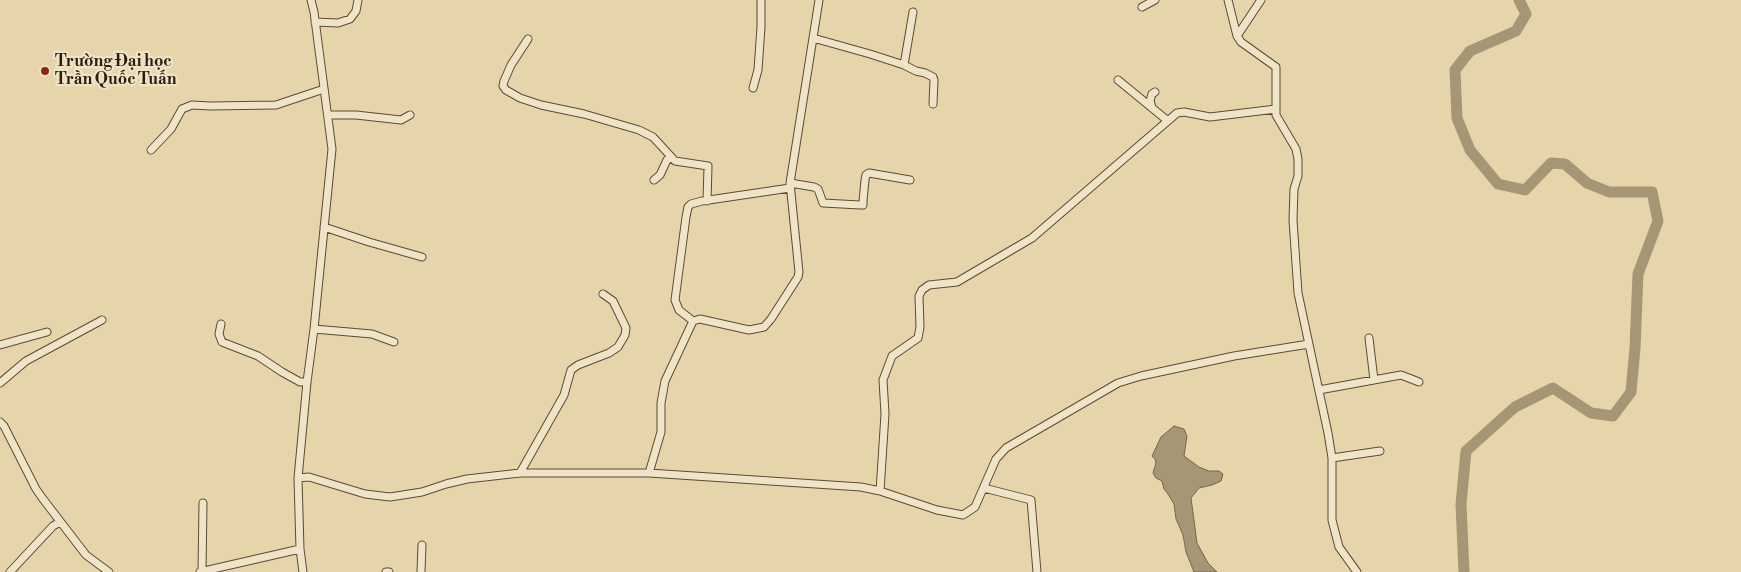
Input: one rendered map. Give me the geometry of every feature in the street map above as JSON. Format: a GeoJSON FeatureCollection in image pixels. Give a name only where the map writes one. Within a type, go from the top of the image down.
{"type":"FeatureCollection","features":[{"type":"Feature","properties":{"kind":"street"},"geometry":{"type":"LineString","coordinates":[[303,572],[300,549],[298,478],[332,149],[315,22],[310,0]]}},
{"type":"Feature","properties":{"kind":"street"},"geometry":{"type":"LineString","coordinates":[[315,22],[338,23],[350,18],[356,11],[358,0]]}},
{"type":"Feature","properties":{"kind":"street"},"geometry":{"type":"LineString","coordinates":[[753,88],[758,70],[761,0]]}},
{"type":"Feature","properties":{"kind":"street"},"geometry":{"type":"LineString","coordinates":[[649,473],[661,432],[661,404],[665,382],[693,321],[700,318],[749,330],[764,327],[771,320],[799,272],[790,185],[819,0]]}},
{"type":"Feature","properties":{"kind":"street"},"geometry":{"type":"LineString","coordinates":[[1142,7],[1154,0]]}},
{"type":"Feature","properties":{"kind":"street"},"geometry":{"type":"LineString","coordinates":[[1228,0],[1237,36],[1241,42],[1276,67],[1276,115],[1293,144],[1298,159],[1298,176],[1294,189],[1293,220],[1298,293],[1332,458],[1332,520],[1339,547],[1357,572]]}},
{"type":"Feature","properties":{"kind":"street"},"geometry":{"type":"LineString","coordinates":[[1237,36],[1261,0]]}},
{"type":"Feature","properties":{"kind":"street"},"geometry":{"type":"LineString","coordinates":[[904,65],[913,12]]}},
{"type":"Feature","properties":{"kind":"street"},"geometry":{"type":"LineString","coordinates":[[812,38],[870,54],[925,73],[934,80],[933,104]]}},
{"type":"Feature","properties":{"kind":"street"},"geometry":{"type":"LineString","coordinates":[[528,39],[516,56],[504,81],[504,88],[520,98],[639,130],[653,137],[675,161],[708,166],[707,201]]}},
{"type":"Feature","properties":{"kind":"street"},"geometry":{"type":"LineString","coordinates":[[1118,80],[1168,120]]}},
{"type":"Feature","properties":{"kind":"street"},"geometry":{"type":"LineString","coordinates":[[151,150],[171,129],[182,109],[192,105],[276,105],[324,89]]}},
{"type":"Feature","properties":{"kind":"street"},"geometry":{"type":"LineString","coordinates":[[1152,107],[1150,101],[1152,94],[1155,92]]}},
{"type":"Feature","properties":{"kind":"street"},"geometry":{"type":"LineString","coordinates":[[880,491],[885,414],[883,380],[892,356],[918,338],[920,327],[919,296],[922,290],[933,284],[957,282],[1025,242],[1168,120],[1180,112],[1210,117],[1276,109]]}},
{"type":"Feature","properties":{"kind":"street"},"geometry":{"type":"LineString","coordinates":[[328,115],[356,115],[400,120],[410,116]]}},
{"type":"Feature","properties":{"kind":"street"},"geometry":{"type":"LineString","coordinates":[[654,180],[660,175],[667,160],[671,158]]}},
{"type":"Feature","properties":{"kind":"street"},"geometry":{"type":"LineString","coordinates":[[693,321],[679,310],[675,300],[687,210],[691,204],[790,185],[818,189],[823,203],[860,205],[864,201],[866,175],[871,173],[910,180]]}},
{"type":"Feature","properties":{"kind":"street"},"geometry":{"type":"LineString","coordinates":[[324,227],[422,257]]}},
{"type":"Feature","properties":{"kind":"street"},"geometry":{"type":"LineString","coordinates":[[520,473],[564,396],[571,370],[578,365],[610,353],[618,347],[625,335],[626,328],[613,301],[603,294]]}},
{"type":"Feature","properties":{"kind":"street"},"geometry":{"type":"LineString","coordinates":[[0,383],[26,361],[102,320]]}},
{"type":"Feature","properties":{"kind":"street"},"geometry":{"type":"LineString","coordinates":[[221,324],[219,334],[222,342],[258,356],[300,382],[307,382]]}},
{"type":"Feature","properties":{"kind":"street"},"geometry":{"type":"LineString","coordinates":[[314,329],[372,334],[394,342]]}},
{"type":"Feature","properties":{"kind":"street"},"geometry":{"type":"LineString","coordinates":[[0,345],[47,332]]}},
{"type":"Feature","properties":{"kind":"street"},"geometry":{"type":"LineString","coordinates":[[1370,338],[1374,380]]}},
{"type":"Feature","properties":{"kind":"street"},"geometry":{"type":"LineString","coordinates":[[298,478],[309,477],[366,494],[390,497],[422,492],[467,479],[520,473],[649,473],[861,487],[880,491],[938,510],[963,515],[975,507],[996,459],[1006,448],[1118,383],[1141,376],[1234,356],[1309,344]]}},
{"type":"Feature","properties":{"kind":"street"},"geometry":{"type":"LineString","coordinates":[[1319,390],[1401,375],[1419,382]]}},
{"type":"Feature","properties":{"kind":"street"},"geometry":{"type":"LineString","coordinates":[[0,422],[36,489],[60,522],[86,555],[110,572]]}},
{"type":"Feature","properties":{"kind":"street"},"geometry":{"type":"LineString","coordinates":[[1332,458],[1380,451]]}},
{"type":"Feature","properties":{"kind":"street"},"geometry":{"type":"LineString","coordinates":[[984,488],[1031,500],[1037,572]]}},
{"type":"Feature","properties":{"kind":"street"},"geometry":{"type":"LineString","coordinates":[[203,503],[201,572],[300,549]]}},
{"type":"Feature","properties":{"kind":"street"},"geometry":{"type":"LineString","coordinates":[[10,572],[53,526],[60,522]]}},
{"type":"Feature","properties":{"kind":"street"},"geometry":{"type":"LineString","coordinates":[[421,572],[422,544]]}},
{"type":"Feature","properties":{"kind":"shaded area"},"geometry":{"type":"Polygon","coordinates":[[[1174,426],[1184,429],[1187,436],[1184,456],[1199,467],[1209,471],[1219,471],[1223,474],[1221,481],[1199,488],[1191,498],[1197,543],[1208,563],[1217,572],[1194,572],[1176,519],[1174,504],[1164,489],[1162,481],[1156,478],[1153,473],[1156,463],[1152,456],[1161,437],[1174,426]]]}},
{"type":"Feature","properties":{"kind":"waterway"},"geometry":{"type":"LineString","coordinates":[[1464,572],[1461,504],[1466,451],[1515,407],[1553,388],[1591,413],[1613,416],[1631,392],[1638,274],[1658,221],[1652,192],[1609,192],[1587,183],[1565,164],[1551,163],[1525,190],[1498,184],[1470,150],[1457,118],[1455,70],[1470,51],[1516,31],[1526,14],[1519,0]]}},
{"type":"Feature","properties":{"kind":"place","name":"Trường Đại học Trần Quốc Tuấn"},"geometry":{"type":"Point","coordinates":[45,71]}}]}
